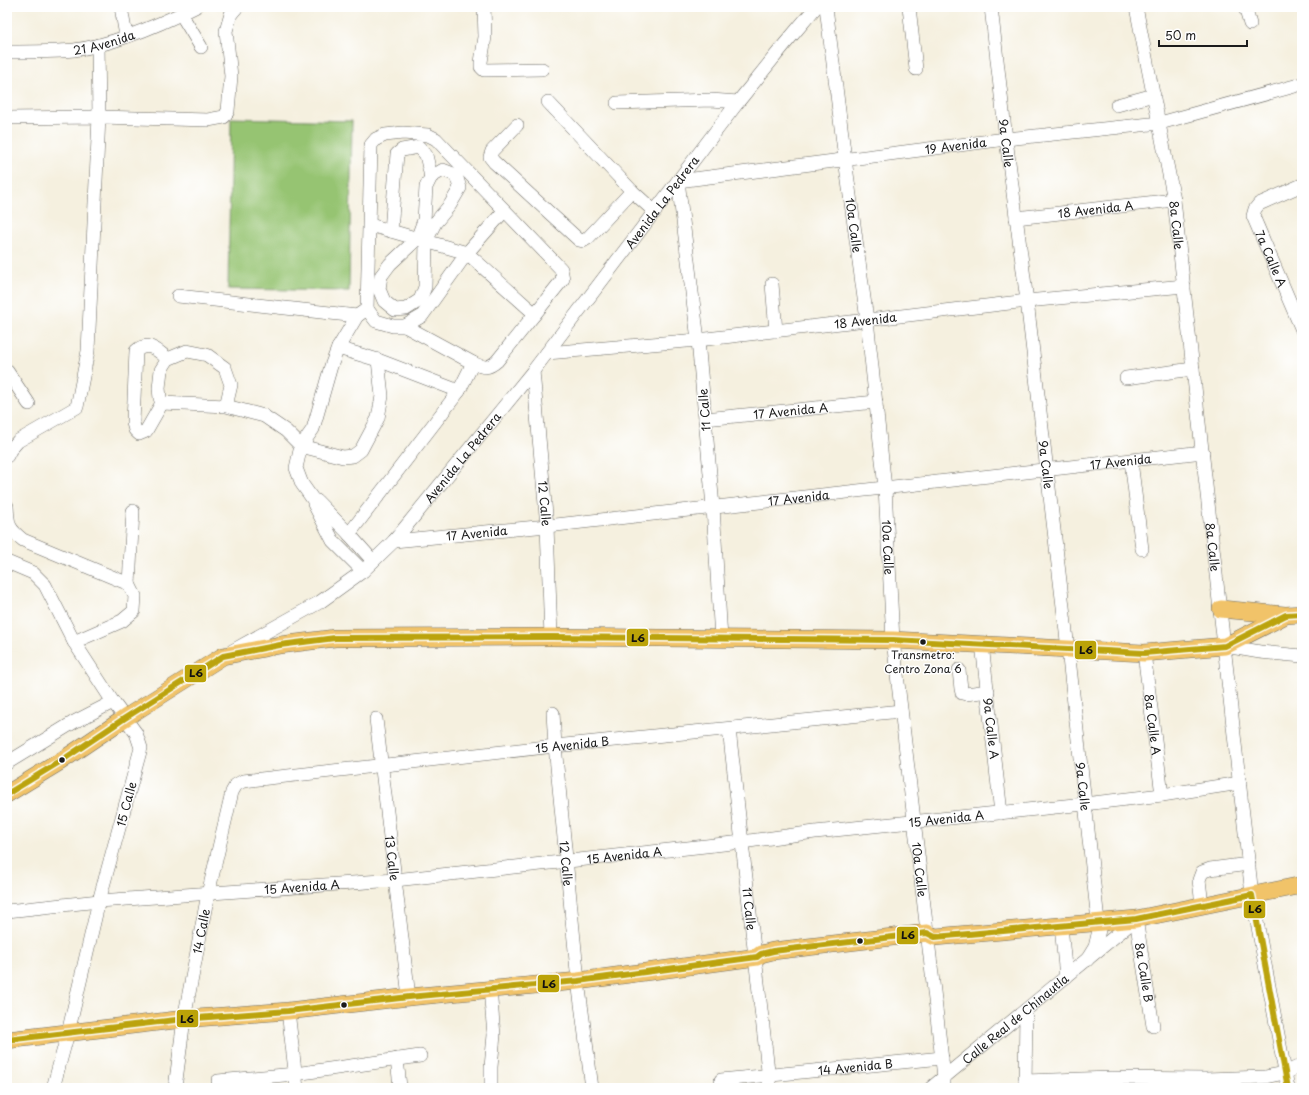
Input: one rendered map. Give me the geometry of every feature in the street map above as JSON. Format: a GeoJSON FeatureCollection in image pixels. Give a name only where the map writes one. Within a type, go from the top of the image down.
{"type":"FeatureCollection","features":[{"type":"Feature","properties":{"kind":"main road"},"geometry":{"type":"LineString","coordinates":[[1221,609],[1294,614]]}},
{"type":"Feature","properties":{"kind":"main road"},"geometry":{"type":"LineString","coordinates":[[223,656],[280,645],[335,638],[551,637],[893,640],[1144,653],[1225,646],[1294,614]]}},
{"type":"Feature","properties":{"kind":"main road","name":"Avenida La Pedrera"},"geometry":{"type":"LineString","coordinates":[[7,794],[61,761],[125,718],[223,656]]}},
{"type":"Feature","properties":{"kind":"main road"},"geometry":{"type":"LineString","coordinates":[[7,1040],[184,1019],[288,1011],[409,996],[578,981],[756,957],[773,951],[1136,919],[1302,885]]}},
{"type":"Feature","properties":{"kind":"street"},"geometry":{"type":"LineString","coordinates":[[121,7],[126,36]]}},
{"type":"Feature","properties":{"kind":"street","name":"21 Avenida"},"geometry":{"type":"LineString","coordinates":[[7,52],[74,50],[98,45],[126,36],[195,7]]}},
{"type":"Feature","properties":{"kind":"street"},"geometry":{"type":"LineString","coordinates":[[7,118],[99,117],[208,120],[217,119],[224,116],[228,112],[231,76],[226,31],[231,14],[237,7]]}},
{"type":"Feature","properties":{"kind":"street"},"geometry":{"type":"LineString","coordinates":[[484,7],[485,37],[481,67],[484,70],[542,69]]}},
{"type":"Feature","properties":{"kind":"street","name":"Avenida La Pedrera"},"geometry":{"type":"LineString","coordinates":[[223,656],[320,602],[363,571],[394,541],[534,371],[738,102],[816,7]]}},
{"type":"Feature","properties":{"kind":"street","name":"10a Calle"},"geometry":{"type":"LineString","coordinates":[[826,7],[844,160],[868,320],[885,488],[893,640],[914,822],[930,937],[944,1083]]}},
{"type":"Feature","properties":{"kind":"street"},"geometry":{"type":"LineString","coordinates":[[909,7],[916,68]]}},
{"type":"Feature","properties":{"kind":"street","name":"9a Calle"},"geometry":{"type":"LineString","coordinates":[[991,7],[1068,649],[1097,922]]}},
{"type":"Feature","properties":{"kind":"street","name":"8a Calle"},"geometry":{"type":"LineString","coordinates":[[1136,7],[1174,200],[1252,895],[1288,1088]]}},
{"type":"Feature","properties":{"kind":"street"},"geometry":{"type":"LineString","coordinates":[[1245,7],[1250,24]]}},
{"type":"Feature","properties":{"kind":"street"},"geometry":{"type":"LineString","coordinates":[[181,14],[200,48]]}},
{"type":"Feature","properties":{"kind":"street"},"geometry":{"type":"LineString","coordinates":[[7,456],[18,441],[77,406],[88,351],[99,117],[98,45]]}},
{"type":"Feature","properties":{"kind":"street","name":"19 Avenida"},"geometry":{"type":"LineString","coordinates":[[678,181],[1006,139],[1160,124],[1302,84]]}},
{"type":"Feature","properties":{"kind":"street"},"geometry":{"type":"LineString","coordinates":[[1117,104],[1154,95]]}},
{"type":"Feature","properties":{"kind":"street"},"geometry":{"type":"LineString","coordinates":[[617,103],[711,100],[738,102]]}},
{"type":"Feature","properties":{"kind":"street"},"geometry":{"type":"LineString","coordinates":[[548,102],[655,212]]}},
{"type":"Feature","properties":{"kind":"street"},"geometry":{"type":"LineString","coordinates":[[517,125],[492,152],[490,157],[578,240],[583,241],[588,238],[632,190]]}},
{"type":"Feature","properties":{"kind":"street"},"geometry":{"type":"LineString","coordinates":[[178,296],[362,313],[376,321],[393,326],[405,326],[473,363],[482,367],[490,367],[497,361],[562,279],[561,269],[436,139],[428,135],[403,133],[385,135],[376,139],[371,145],[370,225],[362,313],[338,348],[331,366],[313,428],[301,446],[296,468],[302,484],[314,501],[314,504],[332,540],[363,571]]}},
{"type":"Feature","properties":{"kind":"street"},"geometry":{"type":"LineString","coordinates":[[391,230],[397,154],[402,150],[419,147],[426,155],[431,177]]}},
{"type":"Feature","properties":{"kind":"street"},"geometry":{"type":"LineString","coordinates":[[421,240],[390,264],[381,276],[379,289],[384,302],[395,310],[406,309],[420,300],[425,287],[421,240],[426,187],[431,177],[443,170],[456,176],[460,188],[450,205],[421,240]]}},
{"type":"Feature","properties":{"kind":"street","name":"11 Calle"},"geometry":{"type":"LineString","coordinates":[[678,181],[698,340],[713,508],[721,639]]}},
{"type":"Feature","properties":{"kind":"street","name":"7a Calle A"},"geometry":{"type":"LineString","coordinates":[[1302,185],[1259,204],[1255,209],[1254,216],[1302,330]]}},
{"type":"Feature","properties":{"kind":"street","name":"18 Avenida A"},"geometry":{"type":"LineString","coordinates":[[1016,218],[1174,200]]}},
{"type":"Feature","properties":{"kind":"street"},"geometry":{"type":"LineString","coordinates":[[405,326],[422,316],[467,253],[504,211]]}},
{"type":"Feature","properties":{"kind":"street"},"geometry":{"type":"LineString","coordinates":[[370,225],[467,253],[535,314]]}},
{"type":"Feature","properties":{"kind":"street"},"geometry":{"type":"LineString","coordinates":[[772,284],[776,331]]}},
{"type":"Feature","properties":{"kind":"street","name":"18 Avenida"},"geometry":{"type":"LineString","coordinates":[[547,353],[698,340],[1027,301],[1184,286]]}},
{"type":"Feature","properties":{"kind":"street"},"geometry":{"type":"LineString","coordinates":[[168,359],[155,348],[146,346],[140,347],[136,351],[133,424],[135,430],[139,434],[146,431],[162,403],[159,388],[160,370],[168,359],[187,351],[208,355],[225,368],[231,385],[226,406]]}},
{"type":"Feature","properties":{"kind":"street"},"geometry":{"type":"LineString","coordinates":[[338,348],[378,360],[460,391]]}},
{"type":"Feature","properties":{"kind":"street"},"geometry":{"type":"LineString","coordinates":[[162,403],[226,406],[264,416],[286,431],[301,446],[343,457],[354,456],[361,450],[378,418],[382,396],[378,360]]}},
{"type":"Feature","properties":{"kind":"street"},"geometry":{"type":"LineString","coordinates":[[349,534],[460,391],[473,363]]}},
{"type":"Feature","properties":{"kind":"street"},"geometry":{"type":"LineString","coordinates":[[1126,378],[1193,369]]}},
{"type":"Feature","properties":{"kind":"street"},"geometry":{"type":"LineString","coordinates":[[7,371],[29,404]]}},
{"type":"Feature","properties":{"kind":"street","name":"12 Calle"},"geometry":{"type":"LineString","coordinates":[[534,371],[547,526],[551,637]]}},
{"type":"Feature","properties":{"kind":"street","name":"17 Avenida A"},"geometry":{"type":"LineString","coordinates":[[705,419],[876,402]]}},
{"type":"Feature","properties":{"kind":"street","name":"17 Avenida"},"geometry":{"type":"LineString","coordinates":[[394,541],[713,508],[1203,452]]}},
{"type":"Feature","properties":{"kind":"street"},"geometry":{"type":"LineString","coordinates":[[1131,461],[1142,549]]}},
{"type":"Feature","properties":{"kind":"street"},"geometry":{"type":"LineString","coordinates":[[314,501],[316,501],[349,534],[373,561]]}},
{"type":"Feature","properties":{"kind":"street"},"geometry":{"type":"LineString","coordinates":[[7,506],[8,524],[14,533],[23,540],[129,584]]}},
{"type":"Feature","properties":{"kind":"street"},"geometry":{"type":"LineString","coordinates":[[74,642],[122,621],[134,611],[135,596],[129,584],[133,511]]}},
{"type":"Feature","properties":{"kind":"street","name":"15 Calle"},"geometry":{"type":"LineString","coordinates":[[7,562],[33,573],[45,584],[74,642],[113,702],[136,733],[141,748],[99,901],[68,1033],[53,1088]]}},
{"type":"Feature","properties":{"kind":"street","name":"9a Calle A"},"geometry":{"type":"LineString","coordinates":[[982,644],[1002,813]]}},
{"type":"Feature","properties":{"kind":"street"},"geometry":{"type":"LineString","coordinates":[[1225,646],[1260,652],[1302,656]]}},
{"type":"Feature","properties":{"kind":"street","name":"8a Calle A"},"geometry":{"type":"LineString","coordinates":[[1144,653],[1162,795]]}},
{"type":"Feature","properties":{"kind":"street"},"geometry":{"type":"LineString","coordinates":[[959,670],[962,693],[966,694],[988,691]]}},
{"type":"Feature","properties":{"kind":"street"},"geometry":{"type":"LineString","coordinates":[[7,763],[74,722],[113,702]]}},
{"type":"Feature","properties":{"kind":"street","name":"15 Avenida B"},"geometry":{"type":"LineString","coordinates":[[243,781],[555,746],[901,711]]}},
{"type":"Feature","properties":{"kind":"street","name":"12 Calle"},"geometry":{"type":"LineString","coordinates":[[553,714],[578,981],[592,1088]]}},
{"type":"Feature","properties":{"kind":"street","name":"13 Calle"},"geometry":{"type":"LineString","coordinates":[[376,719],[409,996]]}},
{"type":"Feature","properties":{"kind":"street","name":"11 Calle"},"geometry":{"type":"LineString","coordinates":[[729,729],[769,1082]]}},
{"type":"Feature","properties":{"kind":"street","name":"14 Calle"},"geometry":{"type":"LineString","coordinates":[[175,1088],[184,1019],[208,894],[232,792],[236,785],[243,781]]}},
{"type":"Feature","properties":{"kind":"street","name":"15 Avenida A"},"geometry":{"type":"LineString","coordinates":[[7,911],[99,901],[395,880],[742,842],[815,832],[1084,804],[1162,795],[1240,783]]}},
{"type":"Feature","properties":{"kind":"street"},"geometry":{"type":"LineString","coordinates":[[1202,905],[1199,880],[1202,872],[1210,868],[1249,864]]}},
{"type":"Feature","properties":{"kind":"street","name":"Calle Real de Chinautla"},"geometry":{"type":"LineString","coordinates":[[931,1088],[944,1083],[1026,1010],[1136,919]]}},
{"type":"Feature","properties":{"kind":"street","name":"8a Calle B"},"geometry":{"type":"LineString","coordinates":[[1136,919],[1153,1026]]}},
{"type":"Feature","properties":{"kind":"street","name":"Calle Real de Chinautla"},"geometry":{"type":"LineString","coordinates":[[1087,960],[1095,947],[1098,938],[1099,930],[1097,922]]}},
{"type":"Feature","properties":{"kind":"street"},"geometry":{"type":"LineString","coordinates":[[1061,926],[1066,977]]}},
{"type":"Feature","properties":{"kind":"street"},"geometry":{"type":"LineString","coordinates":[[490,989],[494,1035],[491,1066],[491,1088]]}},
{"type":"Feature","properties":{"kind":"street"},"geometry":{"type":"LineString","coordinates":[[1026,1010],[1025,1084],[1206,1084],[1265,1077],[1285,1073],[1302,1065]]}},
{"type":"Feature","properties":{"kind":"street"},"geometry":{"type":"LineString","coordinates":[[288,1011],[296,1088]]}},
{"type":"Feature","properties":{"kind":"street"},"geometry":{"type":"LineString","coordinates":[[218,1080],[295,1074],[420,1056]]}},
{"type":"Feature","properties":{"kind":"street","name":"14 Avenida B"},"geometry":{"type":"LineString","coordinates":[[721,1080],[769,1082],[942,1058]]}},
{"type":"Feature","properties":{"kind":"street"},"geometry":{"type":"LineString","coordinates":[[397,1059],[400,1087]]}},
{"type":"Feature","properties":{"kind":"green space"},"geometry":{"type":"Polygon","coordinates":[[[231,118],[352,121],[349,291],[228,289],[231,118]]]}},
{"type":"Feature","properties":{"kind":"transit line","name":"L6"},"geometry":{"type":"LineString","coordinates":[[7,794],[61,761],[125,718],[223,656],[280,645],[335,638],[551,637],[893,640],[1144,653],[1225,646],[1286,615],[1302,614]]}},
{"type":"Feature","properties":{"kind":"transit line","name":"L6"},"geometry":{"type":"LineString","coordinates":[[7,1040],[184,1019],[288,1011],[409,997],[578,981],[757,957],[761,954],[773,951],[927,933],[935,937],[1136,919],[1252,895],[1288,1088]]}},
{"type":"Feature","properties":{"kind":"place","name":"Transmetro: Centro Zona 6"},"geometry":{"type":"Point","coordinates":[923,642]}}]}
